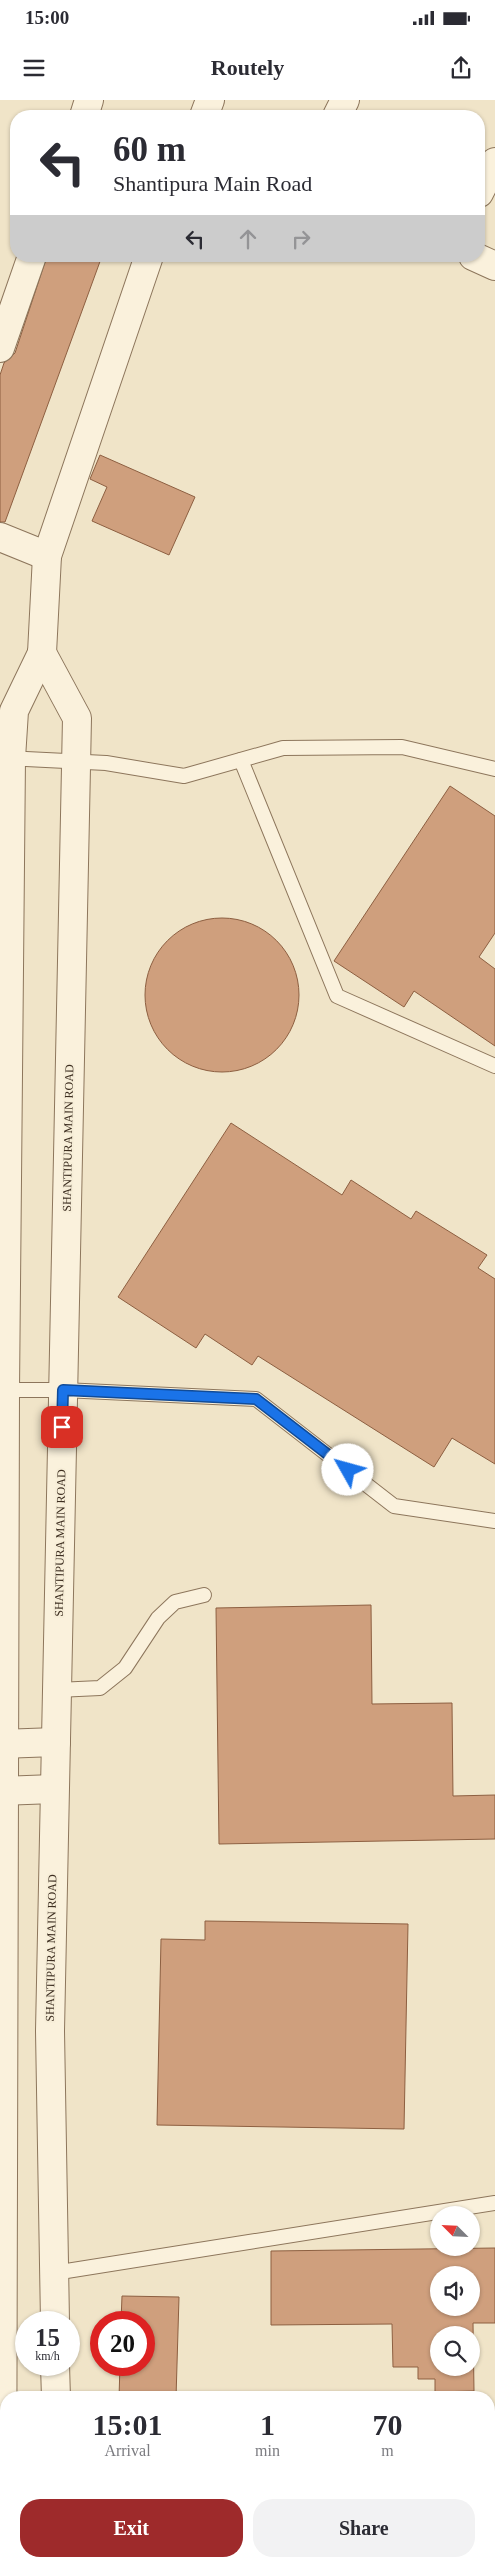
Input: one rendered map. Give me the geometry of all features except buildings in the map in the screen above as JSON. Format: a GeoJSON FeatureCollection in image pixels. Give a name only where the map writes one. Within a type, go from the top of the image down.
{"type":"FeatureCollection","features":[{"type":"Feature","properties":{"kind":"street"},"geometry":{"type":"LineString","coordinates":[[485,181],[495,162]]}},
{"type":"Feature","properties":{"kind":"street"},"geometry":{"type":"LineString","coordinates":[[0,348],[30,262]]}},
{"type":"Feature","properties":{"kind":"street"},"geometry":{"type":"LineString","coordinates":[[2,2391],[6,758],[14,712],[42,653],[47,556],[148,262]]}},
{"type":"Feature","properties":{"kind":"street"},"geometry":{"type":"LineString","coordinates":[[0,537],[47,556]]}},
{"type":"Feature","properties":{"kind":"street","name":"SHANTIPURA MAIN ROAD"},"geometry":{"type":"LineString","coordinates":[[42,653],[77,718],[50,2031],[55,2311]]}},
{"type":"Feature","properties":{"kind":"street"},"geometry":{"type":"LineString","coordinates":[[3,1744],[56,1742]]}},
{"type":"Feature","properties":{"kind":"street"},"geometry":{"type":"LineString","coordinates":[[2,1791],[54,1789]]}},
{"type":"Feature","properties":{"kind":"street"},"geometry":{"type":"LineString","coordinates":[[56,2376],[56,2391]]}},
{"type":"Feature","properties":{"kind":"lane"},"geometry":{"type":"LineString","coordinates":[[6,758],[106,763],[184,776],[283,748],[402,747],[495,769]]}},
{"type":"Feature","properties":{"kind":"lane"},"geometry":{"type":"LineString","coordinates":[[241,760],[338,996],[495,1066]]}},
{"type":"Feature","properties":{"kind":"lane"},"geometry":{"type":"LineString","coordinates":[[5,1390],[63,1390],[256,1399],[394,1506],[495,1521]]}},
{"type":"Feature","properties":{"kind":"lane"},"geometry":{"type":"LineString","coordinates":[[56,1690],[100,1688],[125,1668],[164,1612],[175,1602],[204,1596]]}},
{"type":"Feature","properties":{"kind":"lane"},"geometry":{"type":"LineString","coordinates":[[54,2273],[495,2203]]}},
{"type":"Feature","properties":{"kind":"route"},"geometry":{"type":"LineString","coordinates":[[62,1427],[63,1390],[256,1399],[348,1470]]}}]}
